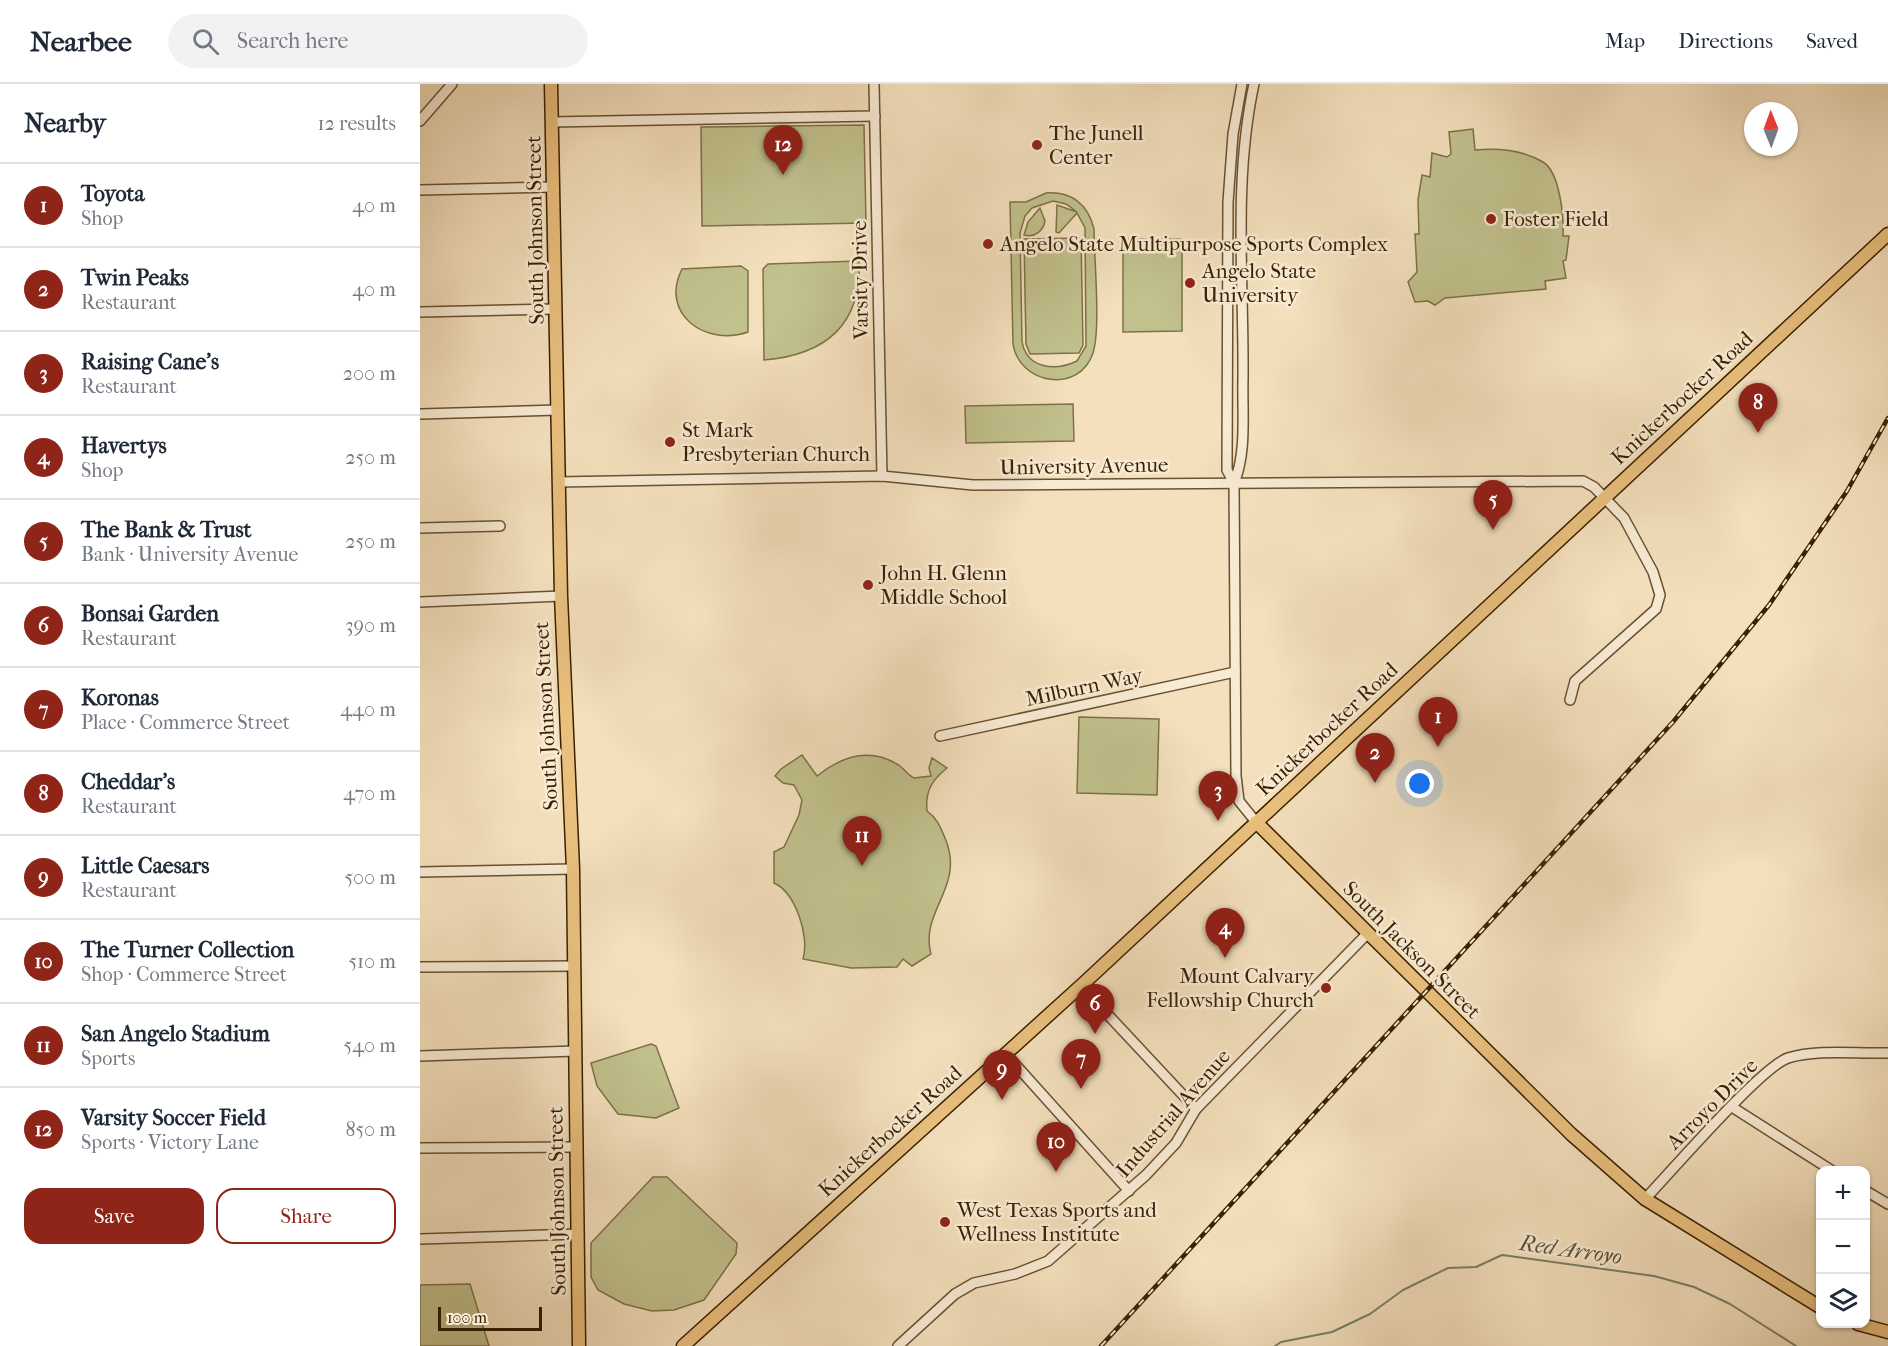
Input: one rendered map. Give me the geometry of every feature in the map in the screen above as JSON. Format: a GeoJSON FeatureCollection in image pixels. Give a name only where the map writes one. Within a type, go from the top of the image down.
{"type":"FeatureCollection","features":[{"type":"Feature","properties":{"kind":"main road","name":"South Johnson Street"},"geometry":{"type":"LineString","coordinates":[[551,84],[561,597],[573,869],[579,1345]]}},
{"type":"Feature","properties":{"kind":"main road","name":"Knickerbocker Road"},"geometry":{"type":"LineString","coordinates":[[682,1346],[1081,986],[1888,234]]}},
{"type":"Feature","properties":{"kind":"main road","name":"South Jackson Street"},"geometry":{"type":"LineString","coordinates":[[1256,822],[1571,1134],[1645,1199],[1816,1304]]}},
{"type":"Feature","properties":{"kind":"main road"},"geometry":{"type":"LineString","coordinates":[[1870,1327],[1888,1332]]}},
{"type":"Feature","properties":{"kind":"street"},"geometry":{"type":"LineString","coordinates":[[420,120],[452,84]]}},
{"type":"Feature","properties":{"kind":"street","name":"Varsity Drive"},"geometry":{"type":"LineString","coordinates":[[874,84],[882,476]]}},
{"type":"Feature","properties":{"kind":"street","name":"South Jackson Street"},"geometry":{"type":"LineString","coordinates":[[1234,483],[1227,470],[1228,202],[1233,134],[1242,84]]}},
{"type":"Feature","properties":{"kind":"street","name":"South Jackson Street"},"geometry":{"type":"LineString","coordinates":[[1254,84],[1245,134],[1241,186],[1242,409],[1240,469],[1234,483],[1238,791],[1239,801],[1256,822]]}},
{"type":"Feature","properties":{"kind":"street"},"geometry":{"type":"LineString","coordinates":[[552,122],[875,116]]}},
{"type":"Feature","properties":{"kind":"street"},"geometry":{"type":"LineString","coordinates":[[420,190],[553,187]]}},
{"type":"Feature","properties":{"kind":"street"},"geometry":{"type":"LineString","coordinates":[[420,312],[556,309]]}},
{"type":"Feature","properties":{"kind":"street"},"geometry":{"type":"LineString","coordinates":[[420,414],[558,410]]}},
{"type":"Feature","properties":{"kind":"street","name":"University Avenue"},"geometry":{"type":"LineString","coordinates":[[558,482],[882,476],[973,485],[1573,480],[1594,487],[1624,518],[1653,572],[1660,595],[1656,609],[1575,681],[1570,700]]}},
{"type":"Feature","properties":{"kind":"street"},"geometry":{"type":"LineString","coordinates":[[420,528],[500,526]]}},
{"type":"Feature","properties":{"kind":"street"},"geometry":{"type":"LineString","coordinates":[[420,602],[561,597]]}},
{"type":"Feature","properties":{"kind":"street","name":"Milburn Way"},"geometry":{"type":"LineString","coordinates":[[939,736],[1235,672]]}},
{"type":"Feature","properties":{"kind":"street"},"geometry":{"type":"LineString","coordinates":[[420,872],[573,869]]}},
{"type":"Feature","properties":{"kind":"street","name":"Industrial Avenue"},"geometry":{"type":"LineString","coordinates":[[898,1346],[955,1294],[974,1283],[1015,1274],[1048,1261],[1129,1191],[1176,1143],[1196,1109],[1367,934]]}},
{"type":"Feature","properties":{"kind":"street"},"geometry":{"type":"LineString","coordinates":[[420,967],[574,966]]}},
{"type":"Feature","properties":{"kind":"street"},"geometry":{"type":"LineString","coordinates":[[1081,986],[1196,1109]]}},
{"type":"Feature","properties":{"kind":"street"},"geometry":{"type":"LineString","coordinates":[[420,1056],[575,1051]]}},
{"type":"Feature","properties":{"kind":"street"},"geometry":{"type":"LineString","coordinates":[[1005,1053],[1129,1191]]}},
{"type":"Feature","properties":{"kind":"street","name":"Arroyo Drive"},"geometry":{"type":"LineString","coordinates":[[1645,1199],[1732,1107],[1766,1073],[1785,1059],[1805,1055],[1888,1053]]}},
{"type":"Feature","properties":{"kind":"street"},"geometry":{"type":"LineString","coordinates":[[1732,1107],[1825,1166]]}},
{"type":"Feature","properties":{"kind":"street"},"geometry":{"type":"LineString","coordinates":[[420,1148],[576,1147]]}},
{"type":"Feature","properties":{"kind":"street"},"geometry":{"type":"LineString","coordinates":[[1870,1193],[1888,1204]]}},
{"type":"Feature","properties":{"kind":"street"},"geometry":{"type":"LineString","coordinates":[[420,1239],[577,1234]]}},
{"type":"Feature","properties":{"kind":"green space"},"geometry":{"type":"Polygon","coordinates":[[[864,125],[866,223],[702,226],[701,127],[864,125]]]}},
{"type":"Feature","properties":{"kind":"green space","name":"Foster Field"},"geometry":{"type":"Polygon","coordinates":[[[1473,129],[1475,150],[1518,152],[1535,158],[1549,167],[1560,196],[1563,236],[1569,236],[1566,260],[1563,261],[1566,278],[1545,281],[1546,289],[1445,298],[1435,305],[1428,301],[1415,302],[1408,282],[1417,272],[1415,234],[1419,234],[1418,200],[1422,175],[1430,177],[1432,153],[1447,157],[1451,154],[1449,132],[1473,129]]]}},
{"type":"Feature","properties":{"kind":"green space"},"geometry":{"type":"Polygon","coordinates":[[[1046,193],[1071,197],[1083,206],[1094,229],[1097,327],[1093,353],[1086,366],[1075,375],[1063,379],[1037,376],[1018,358],[1013,344],[1010,202],[1026,202],[1046,193]],[[1053,201],[1032,208],[1025,216],[1020,233],[1022,341],[1029,357],[1035,362],[1051,367],[1077,361],[1086,346],[1085,228],[1077,213],[1059,233],[1056,232],[1057,205],[1077,212],[1066,204],[1053,201]]]}},
{"type":"Feature","properties":{"kind":"green space"},"geometry":{"type":"Polygon","coordinates":[[[1040,208],[1045,221],[1042,228],[1035,235],[1024,235],[1028,222],[1040,208]]]}},
{"type":"Feature","properties":{"kind":"green space"},"geometry":{"type":"Polygon","coordinates":[[[1081,238],[1083,345],[1079,353],[1030,354],[1026,344],[1024,239],[1081,238]]]}},
{"type":"Feature","properties":{"kind":"green space"},"geometry":{"type":"Polygon","coordinates":[[[1123,239],[1182,239],[1182,331],[1123,332],[1123,239]]]}},
{"type":"Feature","properties":{"kind":"green space"},"geometry":{"type":"Polygon","coordinates":[[[859,261],[854,303],[836,333],[805,351],[764,360],[763,269],[768,264],[859,261]]]}},
{"type":"Feature","properties":{"kind":"green space"},"geometry":{"type":"Polygon","coordinates":[[[741,266],[748,271],[748,332],[717,335],[703,331],[691,323],[682,313],[677,300],[677,285],[682,269],[741,266]]]}},
{"type":"Feature","properties":{"kind":"green space"},"geometry":{"type":"Polygon","coordinates":[[[1073,404],[1074,441],[966,443],[965,406],[1073,404]]]}},
{"type":"Feature","properties":{"kind":"green space"},"geometry":{"type":"Polygon","coordinates":[[[1079,717],[1159,719],[1157,795],[1077,793],[1079,717]]]}},
{"type":"Feature","properties":{"kind":"green space"},"geometry":{"type":"Polygon","coordinates":[[[802,755],[817,776],[836,763],[867,755],[889,760],[914,778],[931,776],[929,768],[932,758],[947,768],[937,777],[928,792],[927,811],[936,819],[945,838],[950,855],[950,871],[947,885],[931,925],[929,939],[931,954],[912,966],[903,959],[897,967],[851,968],[803,959],[804,939],[799,916],[788,895],[774,883],[774,852],[784,847],[799,815],[802,800],[794,785],[783,783],[775,776],[781,769],[802,755]]]}},
{"type":"Feature","properties":{"kind":"green space"},"geometry":{"type":"Polygon","coordinates":[[[651,1044],[656,1046],[679,1108],[656,1118],[618,1114],[597,1086],[591,1063],[651,1044]]]}},
{"type":"Feature","properties":{"kind":"green space"},"geometry":{"type":"Polygon","coordinates":[[[653,1177],[667,1177],[737,1243],[736,1254],[704,1300],[674,1310],[652,1311],[624,1304],[598,1290],[591,1277],[591,1243],[653,1177]]]}},
{"type":"Feature","properties":{"kind":"green space"},"geometry":{"type":"Polygon","coordinates":[[[470,1284],[489,1346],[420,1346],[420,1285],[470,1284]]]}},
{"type":"Feature","properties":{"kind":"waterway","name":"Red Arroyo"},"geometry":{"type":"LineString","coordinates":[[1275,1346],[1281,1342],[1332,1332],[1370,1314],[1403,1290],[1448,1268],[1476,1267],[1502,1255],[1654,1276],[1694,1287],[1730,1304],[1796,1346]]}},
{"type":"Feature","properties":{"kind":"railway"},"geometry":{"type":"LineString","coordinates":[[1101,1346],[1673,722],[1769,605],[1847,491],[1888,418]]}},
{"type":"Feature","properties":{"kind":"place","name":"The Junell Center"},"geometry":{"type":"Point","coordinates":[1037,145]}},
{"type":"Feature","properties":{"kind":"place","name":"Varsity Soccer Field"},"geometry":{"type":"Point","coordinates":[783,175]}},
{"type":"Feature","properties":{"kind":"place","name":"Foster Field"},"geometry":{"type":"Point","coordinates":[1491,219]}},
{"type":"Feature","properties":{"kind":"place","name":"Angelo State Multipurpose Sports Complex"},"geometry":{"type":"Point","coordinates":[988,244]}},
{"type":"Feature","properties":{"kind":"place","name":"Angelo State University"},"geometry":{"type":"Point","coordinates":[1190,283]}},
{"type":"Feature","properties":{"kind":"place","name":"Cheddar's"},"geometry":{"type":"Point","coordinates":[1758,433]}},
{"type":"Feature","properties":{"kind":"place","name":"St Mark Presbyterian Church"},"geometry":{"type":"Point","coordinates":[670,442]}},
{"type":"Feature","properties":{"kind":"place","name":"The Bank & Trust"},"geometry":{"type":"Point","coordinates":[1493,530]}},
{"type":"Feature","properties":{"kind":"place","name":"John H. Glenn Middle School"},"geometry":{"type":"Point","coordinates":[868,585]}},
{"type":"Feature","properties":{"kind":"place","name":"Toyota"},"geometry":{"type":"Point","coordinates":[1438,747]}},
{"type":"Feature","properties":{"kind":"place","name":"Twin Peaks"},"geometry":{"type":"Point","coordinates":[1375,783]}},
{"type":"Feature","properties":{"kind":"place","name":"Raising Cane's"},"geometry":{"type":"Point","coordinates":[1218,821]}},
{"type":"Feature","properties":{"kind":"place","name":"San Angelo Stadium"},"geometry":{"type":"Point","coordinates":[862,866]}},
{"type":"Feature","properties":{"kind":"place","name":"Havertys"},"geometry":{"type":"Point","coordinates":[1225,958]}},
{"type":"Feature","properties":{"kind":"place","name":"Mount Calvary Fellowship Church"},"geometry":{"type":"Point","coordinates":[1326,988]}},
{"type":"Feature","properties":{"kind":"place","name":"Bonsai Garden"},"geometry":{"type":"Point","coordinates":[1095,1034]}},
{"type":"Feature","properties":{"kind":"place","name":"Koronas"},"geometry":{"type":"Point","coordinates":[1081,1089]}},
{"type":"Feature","properties":{"kind":"place","name":"Little Caesars"},"geometry":{"type":"Point","coordinates":[1002,1100]}},
{"type":"Feature","properties":{"kind":"place","name":"The Turner Collection"},"geometry":{"type":"Point","coordinates":[1056,1172]}},
{"type":"Feature","properties":{"kind":"place","name":"West Texas Sports and Wellness Institute"},"geometry":{"type":"Point","coordinates":[945,1222]}}]}
